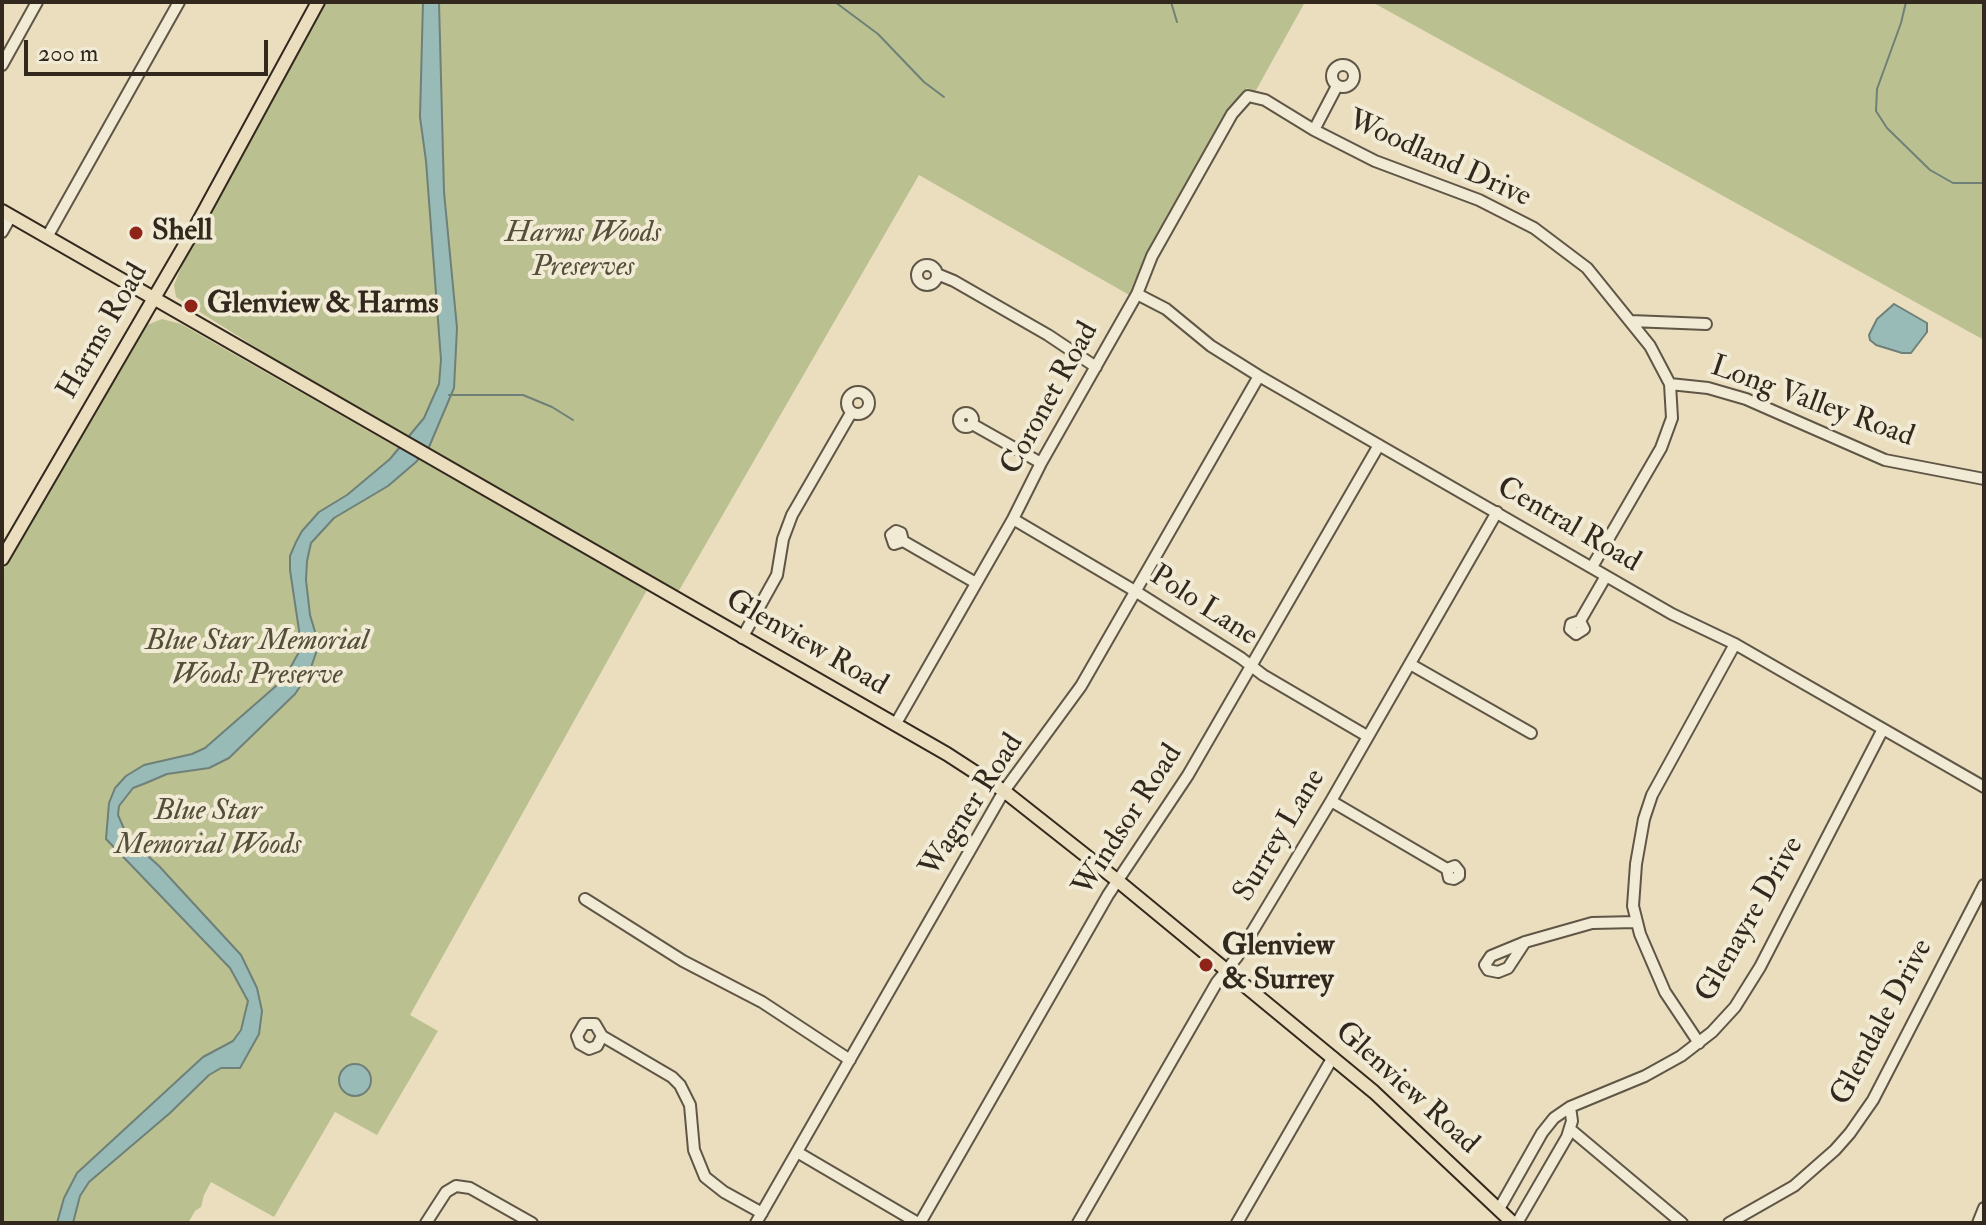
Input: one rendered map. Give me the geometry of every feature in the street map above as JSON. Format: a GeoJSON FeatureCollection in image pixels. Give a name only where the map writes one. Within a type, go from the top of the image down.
{"type":"FeatureCollection","features":[{"type":"Feature","properties":{"kind":"main road","name":"Harms Road"},"geometry":{"type":"LineString","coordinates":[[2,559],[246,137],[318,2]]}},
{"type":"Feature","properties":{"kind":"main road","name":"Glenview Road"},"geometry":{"type":"LineString","coordinates":[[6,214],[947,754],[1004,791],[1333,1057],[1416,1129],[1515,1223]]}},
{"type":"Feature","properties":{"kind":"street"},"geometry":{"type":"LineString","coordinates":[[2,65],[37,2]]}},
{"type":"Feature","properties":{"kind":"street"},"geometry":{"type":"LineString","coordinates":[[47,237],[179,2]]}},
{"type":"Feature","properties":{"kind":"street"},"geometry":{"type":"LineString","coordinates":[[1314,130],[1337,86]]}},
{"type":"Feature","properties":{"kind":"street","name":"Woodland Drive"},"geometry":{"type":"LineString","coordinates":[[1248,96],[1265,100],[1376,162],[1479,200],[1534,228],[1581,262],[1650,346],[1670,384],[1672,418],[1661,448],[1592,567]]}},
{"type":"Feature","properties":{"kind":"street","name":"Coronet Road"},"geometry":{"type":"LineString","coordinates":[[895,725],[1137,294],[1152,256],[1232,114],[1248,96]]}},
{"type":"Feature","properties":{"kind":"street"},"geometry":{"type":"LineString","coordinates":[[2,232],[6,214]]}},
{"type":"Feature","properties":{"kind":"street"},"geometry":{"type":"LineString","coordinates":[[937,274],[1048,335],[1096,367]]}},
{"type":"Feature","properties":{"kind":"street","name":"Central Road"},"geometry":{"type":"LineString","coordinates":[[1137,294],[1166,309],[1211,346],[1259,376],[1672,614],[1735,644],[1984,787]]}},
{"type":"Feature","properties":{"kind":"street"},"geometry":{"type":"LineString","coordinates":[[1631,321],[1706,324]]}},
{"type":"Feature","properties":{"kind":"street","name":"Wagner Road"},"geometry":{"type":"LineString","coordinates":[[756,1223],[1004,791],[1081,686],[1259,376]]}},
{"type":"Feature","properties":{"kind":"street","name":"Long Valley Road"},"geometry":{"type":"LineString","coordinates":[[1670,384],[1708,388],[1746,399],[1885,460],[1984,479]]}},
{"type":"Feature","properties":{"kind":"street"},"geometry":{"type":"LineString","coordinates":[[742,638],[777,575],[788,523],[851,413]]}},
{"type":"Feature","properties":{"kind":"street"},"geometry":{"type":"LineString","coordinates":[[972,424],[1041,463]]}},
{"type":"Feature","properties":{"kind":"street","name":"Windsor Road"},"geometry":{"type":"LineString","coordinates":[[919,1223],[1118,881],[1178,793],[1379,445]]}},
{"type":"Feature","properties":{"kind":"street","name":"Surrey Lane"},"geometry":{"type":"LineString","coordinates":[[1078,1223],[1217,982],[1331,801],[1497,512]]}},
{"type":"Feature","properties":{"kind":"street","name":"Polo Lane"},"geometry":{"type":"LineString","coordinates":[[1013,519],[1367,736]]}},
{"type":"Feature","properties":{"kind":"street"},"geometry":{"type":"LineString","coordinates":[[903,541],[976,583]]}},
{"type":"Feature","properties":{"kind":"street"},"geometry":{"type":"LineString","coordinates":[[1580,621],[1606,576]]}},
{"type":"Feature","properties":{"kind":"street"},"geometry":{"type":"LineString","coordinates":[[1699,1043],[1665,992],[1636,922],[1633,906],[1637,856],[1652,795],[1735,644]]}},
{"type":"Feature","properties":{"kind":"street"},"geometry":{"type":"LineString","coordinates":[[1410,664],[1531,733]]}},
{"type":"Feature","properties":{"kind":"street","name":"Glenayre Drive"},"geometry":{"type":"LineString","coordinates":[[1499,1209],[1542,1133],[1554,1118],[1570,1107],[1645,1076],[1699,1043],[1724,1021],[1753,979],[1883,729]]}},
{"type":"Feature","properties":{"kind":"street"},"geometry":{"type":"LineString","coordinates":[[1331,801],[1447,869]]}},
{"type":"Feature","properties":{"kind":"street","name":"Glendale Drive"},"geometry":{"type":"LineString","coordinates":[[1729,1223],[1794,1186],[1850,1133],[1873,1100],[1984,885]]}},
{"type":"Feature","properties":{"kind":"street"},"geometry":{"type":"LineString","coordinates":[[585,899],[683,961],[762,1002],[850,1060]]}},
{"type":"Feature","properties":{"kind":"street"},"geometry":{"type":"LineString","coordinates":[[1525,942],[1592,923],[1636,922]]}},
{"type":"Feature","properties":{"kind":"street"},"geometry":{"type":"LineString","coordinates":[[602,1036],[672,1077],[680,1085],[690,1105],[697,1159],[705,1177],[724,1192],[762,1213]]}},
{"type":"Feature","properties":{"kind":"street"},"geometry":{"type":"LineString","coordinates":[[1237,1223],[1333,1057]]}},
{"type":"Feature","properties":{"kind":"street"},"geometry":{"type":"LineString","coordinates":[[1515,1223],[1570,1129],[1570,1107]]}},
{"type":"Feature","properties":{"kind":"street"},"geometry":{"type":"LineString","coordinates":[[1570,1129],[1682,1223]]}},
{"type":"Feature","properties":{"kind":"street"},"geometry":{"type":"LineString","coordinates":[[797,1152],[919,1223]]}},
{"type":"Feature","properties":{"kind":"street"},"geometry":{"type":"LineString","coordinates":[[426,1223],[446,1192],[451,1187],[462,1186],[532,1223]]}},
{"type":"Feature","properties":{"kind":"street"},"geometry":{"type":"LineString","coordinates":[[1978,1223],[1984,1208]]}},
{"type":"Feature","properties":{"kind":"green space","name":"Harms Woods Preserves"},"geometry":{"type":"Polygon","coordinates":[[[325,2],[1305,2],[1255,92],[1247,88],[1230,111],[1131,296],[919,175],[677,594],[349,406],[176,297],[174,285],[184,260],[325,2]]]}},
{"type":"Feature","properties":{"kind":"green space"},"geometry":{"type":"Polygon","coordinates":[[[1372,2],[1984,2],[1984,340],[1372,2]]]}},
{"type":"Feature","properties":{"kind":"green space","name":"Blue Star Memorial Woods Preserve"},"geometry":{"type":"Polygon","coordinates":[[[162,319],[181,324],[647,590],[410,1015],[438,1031],[377,1135],[335,1112],[274,1217],[211,1182],[201,1207],[188,1223],[2,1223],[2,572],[147,325],[162,319]],[[212,948],[230,968],[248,1001],[241,1030],[234,1041],[224,1047],[245,1060],[257,988],[212,948]]]}},
{"type":"Feature","properties":{"kind":"water"},"geometry":{"type":"Polygon","coordinates":[[[423,2],[439,2],[444,192],[457,328],[454,388],[429,447],[416,462],[388,486],[334,518],[311,543],[306,580],[316,635],[316,653],[309,673],[295,694],[229,758],[209,768],[167,774],[133,788],[119,806],[118,815],[128,838],[159,866],[241,955],[257,988],[262,1011],[259,1034],[240,1068],[221,1068],[209,1075],[170,1113],[89,1182],[80,1196],[73,1223],[57,1223],[64,1198],[77,1173],[203,1057],[233,1041],[241,1030],[248,1001],[230,968],[106,839],[109,803],[115,788],[126,776],[144,765],[205,748],[284,679],[299,652],[300,637],[290,570],[290,556],[296,542],[319,512],[347,495],[390,459],[424,418],[439,384],[441,360],[420,117],[423,2]]]}},
{"type":"Feature","properties":{"kind":"water"},"geometry":{"type":"Polygon","coordinates":[[[1894,304],[1927,323],[1927,332],[1911,353],[1876,345],[1870,340],[1869,335],[1877,319],[1894,304]]]}},
{"type":"Feature","properties":{"kind":"water"},"geometry":{"type":"Polygon","coordinates":[[[355,1064],[366,1069],[371,1080],[366,1091],[355,1096],[344,1091],[339,1080],[344,1069],[355,1064]]]}},
{"type":"Feature","properties":{"kind":"waterway"},"geometry":{"type":"LineString","coordinates":[[835,2],[878,34],[924,82],[944,97]]}},
{"type":"Feature","properties":{"kind":"waterway"},"geometry":{"type":"LineString","coordinates":[[1171,2],[1177,22]]}},
{"type":"Feature","properties":{"kind":"waterway"},"geometry":{"type":"LineString","coordinates":[[1906,2],[1877,89],[1876,111],[1887,128],[1930,170],[1953,183],[1984,183]]}},
{"type":"Feature","properties":{"kind":"waterway"},"geometry":{"type":"LineString","coordinates":[[449,395],[523,395],[573,420]]}},
{"type":"Feature","properties":{"kind":"place","name":"Shell"},"geometry":{"type":"Point","coordinates":[136,233]}},
{"type":"Feature","properties":{"kind":"place","name":"Glenview & Harms"},"geometry":{"type":"Point","coordinates":[191,306]}},
{"type":"Feature","properties":{"kind":"place","name":"Glenview & Surrey"},"geometry":{"type":"Point","coordinates":[1206,965]}},
{"type":"Feature","properties":{"kind":"park label","name":"Blue Star Memorial Woods"},"geometry":{"type":"Point","coordinates":[208,830]}}]}
